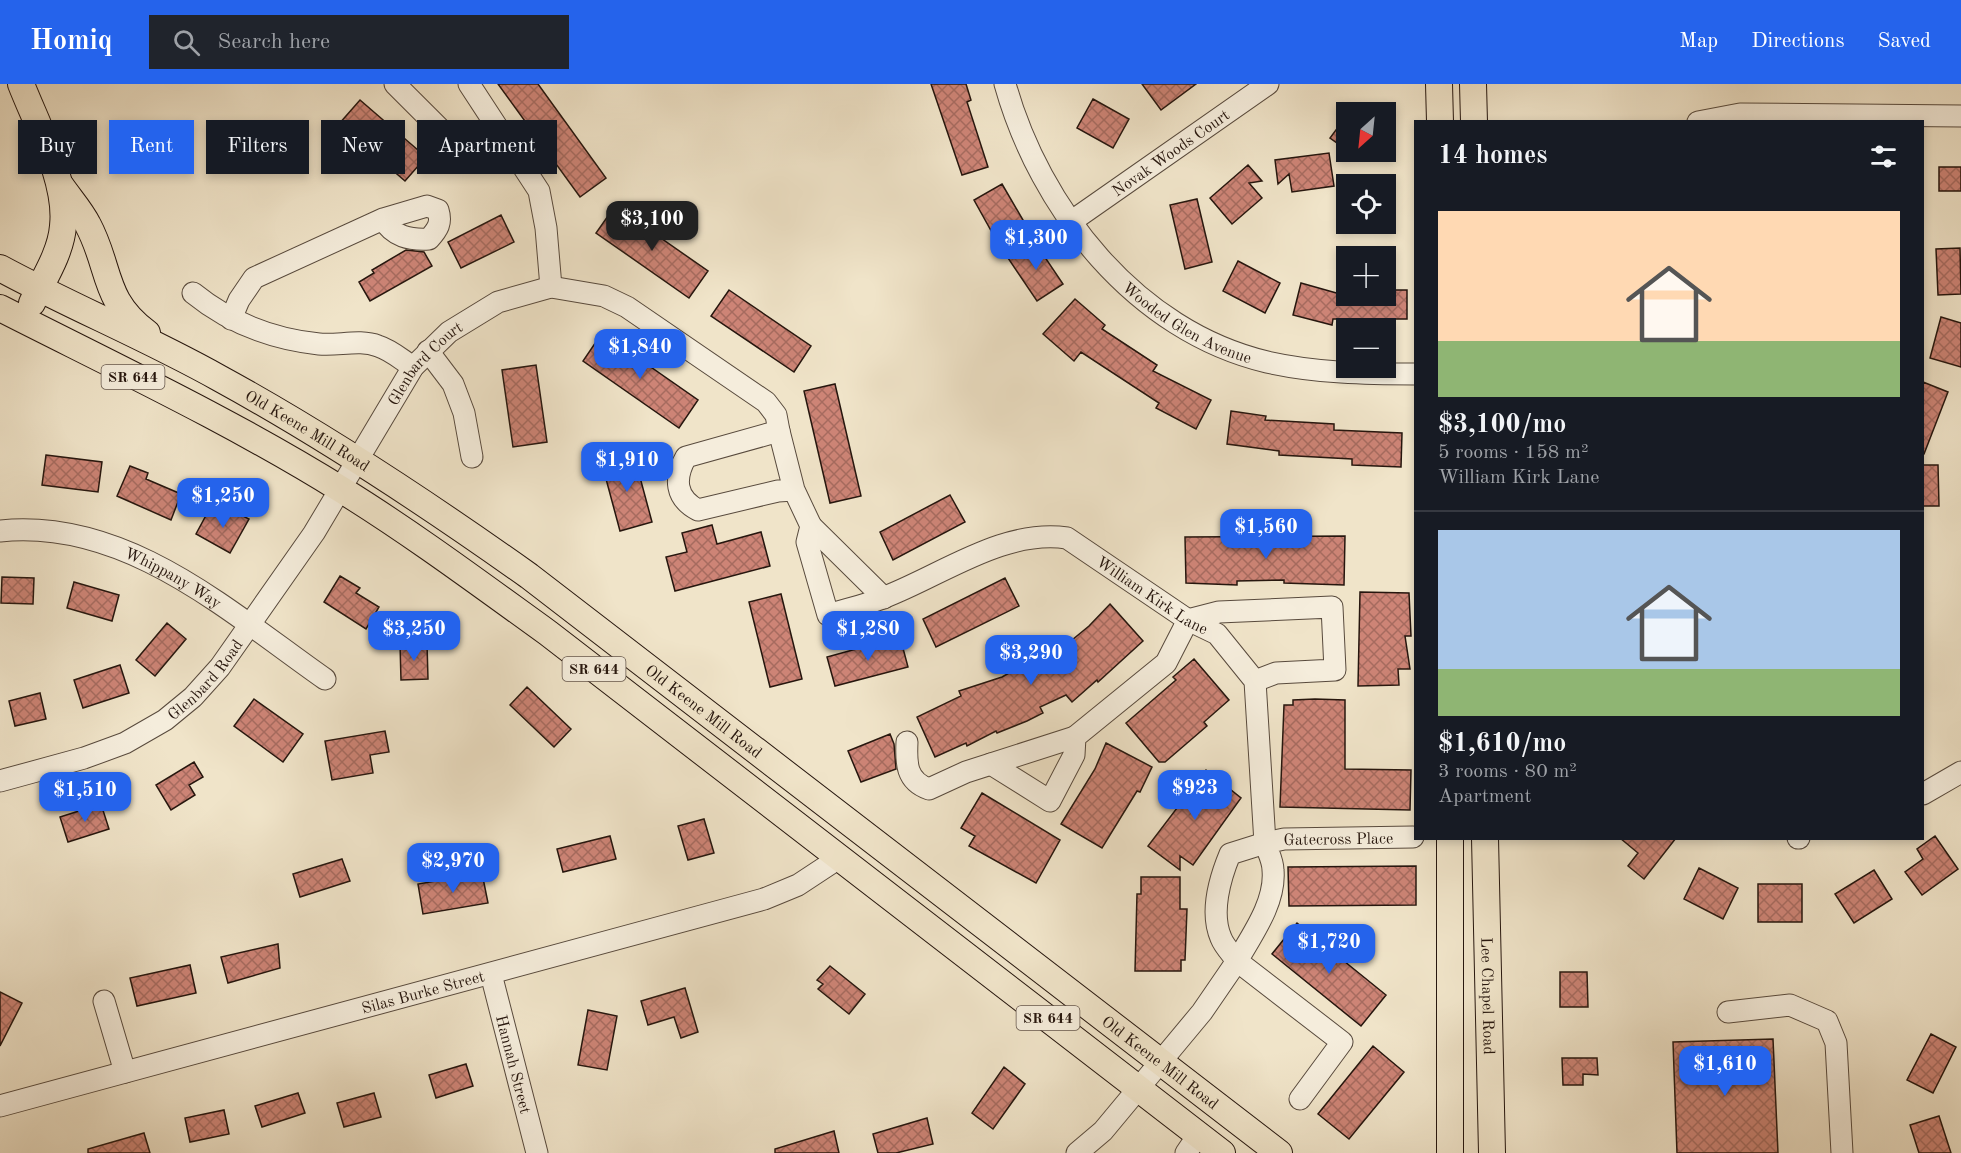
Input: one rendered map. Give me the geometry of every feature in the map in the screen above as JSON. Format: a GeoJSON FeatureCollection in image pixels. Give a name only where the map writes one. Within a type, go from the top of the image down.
{"type":"FeatureCollection","features":[{"type":"Feature","properties":{"kind":"main road"},"geometry":{"type":"LineString","coordinates":[[21,84],[60,184],[89,225],[117,304],[133,323],[186,362]]}},
{"type":"Feature","properties":{"kind":"main road"},"geometry":{"type":"LineString","coordinates":[[1439,84],[1440,120]]}},
{"type":"Feature","properties":{"kind":"main road"},"geometry":{"type":"LineString","coordinates":[[1473,84],[1474,120]]}},
{"type":"Feature","properties":{"kind":"main road"},"geometry":{"type":"LineString","coordinates":[[23,320],[39,289],[63,227],[60,184]]}},
{"type":"Feature","properties":{"kind":"main road","name":"Old Keene Mill Road"},"geometry":{"type":"LineString","coordinates":[[0,268],[218,377],[357,459],[529,576],[1279,1153]]}},
{"type":"Feature","properties":{"kind":"main road","name":"Old Keene Mill Road"},"geometry":{"type":"LineString","coordinates":[[0,308],[269,448],[342,490],[433,551],[548,633],[1139,1087],[1192,1144],[1222,1153]]}},
{"type":"Feature","properties":{"kind":"main road"},"geometry":{"type":"LineString","coordinates":[[1449,1145],[1450,840]]}},
{"type":"Feature","properties":{"kind":"main road","name":"Lee Chapel Road"},"geometry":{"type":"LineString","coordinates":[[1485,840],[1492,1153]]}},
{"type":"Feature","properties":{"kind":"street"},"geometry":{"type":"LineString","coordinates":[[395,84],[431,120]]}},
{"type":"Feature","properties":{"kind":"street"},"geometry":{"type":"LineString","coordinates":[[469,84],[491,120]]}},
{"type":"Feature","properties":{"kind":"street","name":"Wooded Glen Avenue"},"geometry":{"type":"LineString","coordinates":[[1005,84],[1033,159],[1072,221],[1098,256],[1154,308],[1197,335],[1222,347],[1265,362],[1311,371],[1414,374]]}},
{"type":"Feature","properties":{"kind":"street","name":"Novak Woods Court"},"geometry":{"type":"LineString","coordinates":[[1072,221],[1268,84]]}},
{"type":"Feature","properties":{"kind":"street"},"geometry":{"type":"LineString","coordinates":[[1708,120],[1740,114],[1896,118],[1961,116]]}},
{"type":"Feature","properties":{"kind":"street"},"geometry":{"type":"LineString","coordinates":[[527,174],[539,191],[546,228],[551,287]]}},
{"type":"Feature","properties":{"kind":"street"},"geometry":{"type":"LineString","coordinates":[[231,319],[239,300],[254,278],[383,219]]}},
{"type":"Feature","properties":{"kind":"street","name":"Glenbard Court"},"geometry":{"type":"LineString","coordinates":[[342,490],[357,459],[413,367],[428,351],[449,332],[482,310],[498,302],[551,287]]}},
{"type":"Feature","properties":{"kind":"street","name":"William Kirk Lane"},"geometry":{"type":"LineString","coordinates":[[551,287],[604,296],[627,307],[766,402],[776,415],[794,490],[811,526],[884,598]]}},
{"type":"Feature","properties":{"kind":"street"},"geometry":{"type":"LineString","coordinates":[[194,293],[231,319],[274,337],[320,344],[379,346],[413,367]]}},
{"type":"Feature","properties":{"kind":"street"},"geometry":{"type":"LineString","coordinates":[[428,351],[453,384],[464,413],[472,457]]}},
{"type":"Feature","properties":{"kind":"street"},"geometry":{"type":"LineString","coordinates":[[779,431],[686,458],[678,471],[679,491],[687,504],[698,510],[778,491],[794,490]]}},
{"type":"Feature","properties":{"kind":"street","name":"Glenbard Road"},"geometry":{"type":"LineString","coordinates":[[0,781],[125,743],[165,720],[193,697],[220,667],[342,490]]}},
{"type":"Feature","properties":{"kind":"street","name":"William Kirk Lane"},"geometry":{"type":"LineString","coordinates":[[811,526],[807,542],[828,615],[884,598],[1020,538],[1045,535],[1067,538],[1188,620],[1217,634],[1255,681]]}},
{"type":"Feature","properties":{"kind":"street","name":"Whippany Way"},"geometry":{"type":"LineString","coordinates":[[0,531],[43,531],[67,534],[128,551],[172,573],[325,679]]}},
{"type":"Feature","properties":{"kind":"street"},"geometry":{"type":"LineString","coordinates":[[907,742],[906,765],[918,785],[928,789],[991,764],[1075,736],[1166,663],[1188,620],[1219,612],[1332,607],[1335,670],[1276,673],[1255,681],[1265,843],[1274,870],[1270,894],[1262,916],[1237,961],[1202,1012],[1103,1131],[1077,1153]]}},
{"type":"Feature","properties":{"kind":"street"},"geometry":{"type":"LineString","coordinates":[[991,764],[1050,801],[1074,755],[1075,736]]}},
{"type":"Feature","properties":{"kind":"street"},"geometry":{"type":"LineString","coordinates":[[1924,793],[1961,772]]}},
{"type":"Feature","properties":{"kind":"street","name":"Gatecross Place"},"geometry":{"type":"LineString","coordinates":[[1265,843],[1284,838],[1413,837]]}},
{"type":"Feature","properties":{"kind":"street"},"geometry":{"type":"LineString","coordinates":[[1265,843],[1230,854],[1224,870],[1216,918],[1221,939],[1237,961],[1342,1042],[1300,1099]]}},
{"type":"Feature","properties":{"kind":"street","name":"Silas Burke Street"},"geometry":{"type":"LineString","coordinates":[[0,1106],[764,899],[798,885],[838,858]]}},
{"type":"Feature","properties":{"kind":"street","name":"Hannah Street"},"geometry":{"type":"LineString","coordinates":[[491,974],[537,1153]]}},
{"type":"Feature","properties":{"kind":"street"},"geometry":{"type":"LineString","coordinates":[[104,1001],[125,1072]]}},
{"type":"Feature","properties":{"kind":"street"},"geometry":{"type":"LineString","coordinates":[[1728,1012],[1790,1005],[1827,1021],[1836,1043],[1842,1153]]}},
{"type":"Feature","properties":{"kind":"building"},"geometry":{"type":"Polygon","coordinates":[[[498,84],[538,84],[606,178],[580,197],[557,165],[557,120],[524,120],[498,84]]]}},
{"type":"Feature","properties":{"kind":"building"},"geometry":{"type":"Polygon","coordinates":[[[931,84],[966,84],[971,100],[967,102],[988,167],[962,175],[931,84]]]}},
{"type":"Feature","properties":{"kind":"building"},"geometry":{"type":"Polygon","coordinates":[[[1142,84],[1196,84],[1161,110],[1142,84]]]}},
{"type":"Feature","properties":{"kind":"building"},"geometry":{"type":"Polygon","coordinates":[[[1093,99],[1129,119],[1113,148],[1077,128],[1093,99]]]}},
{"type":"Feature","properties":{"kind":"building"},"geometry":{"type":"Polygon","coordinates":[[[360,100],[383,120],[342,120],[360,100]]]}},
{"type":"Feature","properties":{"kind":"building"},"geometry":{"type":"Polygon","coordinates":[[[1336,130],[1336,142],[1330,138],[1336,130]]]}},
{"type":"Feature","properties":{"kind":"building"},"geometry":{"type":"Polygon","coordinates":[[[405,139],[417,149],[417,167],[405,181],[397,174],[405,174],[405,139]]]}},
{"type":"Feature","properties":{"kind":"building"},"geometry":{"type":"Polygon","coordinates":[[[1329,153],[1334,186],[1292,192],[1289,174],[1278,184],[1275,160],[1329,153]]]}},
{"type":"Feature","properties":{"kind":"building"},"geometry":{"type":"Polygon","coordinates":[[[1248,165],[1262,181],[1249,183],[1262,198],[1232,224],[1210,198],[1248,165]]]}},
{"type":"Feature","properties":{"kind":"building"},"geometry":{"type":"Polygon","coordinates":[[[1939,167],[1961,167],[1961,191],[1939,191],[1939,167]]]}},
{"type":"Feature","properties":{"kind":"building"},"geometry":{"type":"Polygon","coordinates":[[[1002,184],[1023,220],[994,236],[974,200],[1002,184]]]}},
{"type":"Feature","properties":{"kind":"building"},"geometry":{"type":"Polygon","coordinates":[[[1197,199],[1212,262],[1185,269],[1170,205],[1197,199]]]}},
{"type":"Feature","properties":{"kind":"building"},"geometry":{"type":"Polygon","coordinates":[[[615,206],[708,271],[689,298],[596,233],[615,206]]]}},
{"type":"Feature","properties":{"kind":"building"},"geometry":{"type":"Polygon","coordinates":[[[501,215],[514,242],[461,268],[448,242],[501,215]]]}},
{"type":"Feature","properties":{"kind":"building"},"geometry":{"type":"Polygon","coordinates":[[[1034,241],[1063,284],[1037,301],[1008,258],[1034,241]]]}},
{"type":"Feature","properties":{"kind":"building"},"geometry":{"type":"Polygon","coordinates":[[[1960,248],[1961,294],[1938,295],[1936,249],[1960,248]]]}},
{"type":"Feature","properties":{"kind":"building"},"geometry":{"type":"Polygon","coordinates":[[[406,250],[424,252],[432,266],[370,301],[359,282],[374,273],[372,270],[406,250]]]}},
{"type":"Feature","properties":{"kind":"building"},"geometry":{"type":"Polygon","coordinates":[[[1238,261],[1280,283],[1265,313],[1223,291],[1238,261]]]}},
{"type":"Feature","properties":{"kind":"building"},"geometry":{"type":"Polygon","coordinates":[[[1301,283],[1336,293],[1336,306],[1396,306],[1396,290],[1407,290],[1407,319],[1336,318],[1333,319],[1332,325],[1293,315],[1301,283]]]}},
{"type":"Feature","properties":{"kind":"building"},"geometry":{"type":"Polygon","coordinates":[[[729,290],[811,346],[794,372],[711,316],[729,290]]]}},
{"type":"Feature","properties":{"kind":"building"},"geometry":{"type":"Polygon","coordinates":[[[1075,299],[1105,325],[1102,329],[1157,365],[1153,371],[1211,400],[1196,429],[1156,408],[1159,403],[1081,352],[1074,361],[1043,334],[1075,299]]]}},
{"type":"Feature","properties":{"kind":"building"},"geometry":{"type":"Polygon","coordinates":[[[1941,317],[1961,323],[1961,367],[1930,358],[1941,317]]]}},
{"type":"Feature","properties":{"kind":"building"},"geometry":{"type":"Polygon","coordinates":[[[602,333],[698,400],[679,428],[583,361],[602,333]]]}},
{"type":"Feature","properties":{"kind":"building"},"geometry":{"type":"Polygon","coordinates":[[[536,365],[547,442],[513,447],[502,370],[536,365]]]}},
{"type":"Feature","properties":{"kind":"building"},"geometry":{"type":"Polygon","coordinates":[[[1924,382],[1948,392],[1924,454],[1924,382]]]}},
{"type":"Feature","properties":{"kind":"building"},"geometry":{"type":"Polygon","coordinates":[[[835,384],[861,496],[830,503],[804,391],[835,384]]]}},
{"type":"Feature","properties":{"kind":"building"},"geometry":{"type":"Polygon","coordinates":[[[1231,411],[1266,416],[1265,420],[1334,424],[1334,430],[1402,433],[1401,467],[1352,465],[1352,459],[1279,455],[1279,451],[1227,444],[1231,411]]]}},
{"type":"Feature","properties":{"kind":"building"},"geometry":{"type":"Polygon","coordinates":[[[46,455],[102,462],[98,492],[42,485],[46,455]]]}},
{"type":"Feature","properties":{"kind":"building"},"geometry":{"type":"Polygon","coordinates":[[[634,455],[652,522],[620,531],[602,464],[634,455]]]}},
{"type":"Feature","properties":{"kind":"building"},"geometry":{"type":"Polygon","coordinates":[[[1924,465],[1938,465],[1939,506],[1924,506],[1924,465]]]}},
{"type":"Feature","properties":{"kind":"building"},"geometry":{"type":"Polygon","coordinates":[[[130,466],[148,473],[146,479],[181,494],[171,520],[117,496],[130,466]]]}},
{"type":"Feature","properties":{"kind":"building"},"geometry":{"type":"Polygon","coordinates":[[[950,495],[965,522],[893,560],[880,532],[950,495]]]}},
{"type":"Feature","properties":{"kind":"building"},"geometry":{"type":"Polygon","coordinates":[[[210,508],[227,517],[231,510],[249,519],[230,553],[196,534],[210,508]]]}},
{"type":"Feature","properties":{"kind":"building"},"geometry":{"type":"Polygon","coordinates":[[[712,525],[717,544],[761,532],[770,566],[675,591],[666,557],[687,552],[682,533],[712,525]]]}},
{"type":"Feature","properties":{"kind":"building"},"geometry":{"type":"Polygon","coordinates":[[[1345,536],[1344,585],[1284,583],[1284,580],[1237,581],[1237,585],[1186,583],[1185,537],[1345,536]]]}},
{"type":"Feature","properties":{"kind":"building"},"geometry":{"type":"Polygon","coordinates":[[[340,576],[360,588],[356,593],[379,607],[366,629],[324,602],[340,576]]]}},
{"type":"Feature","properties":{"kind":"building"},"geometry":{"type":"Polygon","coordinates":[[[2,577],[34,578],[33,604],[1,603],[2,577]]]}},
{"type":"Feature","properties":{"kind":"building"},"geometry":{"type":"Polygon","coordinates":[[[1005,578],[1019,606],[936,647],[923,619],[1005,578]]]}},
{"type":"Feature","properties":{"kind":"building"},"geometry":{"type":"Polygon","coordinates":[[[74,582],[119,595],[112,621],[67,608],[74,582]]]}},
{"type":"Feature","properties":{"kind":"building"},"geometry":{"type":"Polygon","coordinates":[[[1360,592],[1409,593],[1411,636],[1405,636],[1410,669],[1398,669],[1399,685],[1358,686],[1360,592]]]}},
{"type":"Feature","properties":{"kind":"building"},"geometry":{"type":"Polygon","coordinates":[[[781,594],[802,679],[770,687],[749,602],[781,594]]]}},
{"type":"Feature","properties":{"kind":"building"},"geometry":{"type":"Polygon","coordinates":[[[1110,604],[1143,641],[1098,682],[1097,680],[1072,702],[1066,695],[1040,707],[1043,713],[1027,721],[997,733],[996,731],[967,746],[966,743],[935,757],[917,717],[961,696],[959,691],[1002,677],[1029,662],[1033,672],[1089,626],[1110,604]]]}},
{"type":"Feature","properties":{"kind":"building"},"geometry":{"type":"Polygon","coordinates":[[[167,623],[186,639],[155,676],[136,660],[167,623]]]}},
{"type":"Feature","properties":{"kind":"building"},"geometry":{"type":"Polygon","coordinates":[[[900,637],[908,667],[835,686],[827,657],[900,637]]]}},
{"type":"Feature","properties":{"kind":"building"},"geometry":{"type":"Polygon","coordinates":[[[427,643],[428,679],[401,680],[400,644],[427,643]]]}},
{"type":"Feature","properties":{"kind":"building"},"geometry":{"type":"Polygon","coordinates":[[[1194,659],[1229,700],[1204,722],[1207,726],[1165,762],[1159,762],[1126,723],[1176,680],[1173,677],[1194,659]]]}},
{"type":"Feature","properties":{"kind":"building"},"geometry":{"type":"Polygon","coordinates":[[[120,665],[129,693],[83,708],[74,680],[120,665]]]}},
{"type":"Feature","properties":{"kind":"building"},"geometry":{"type":"Polygon","coordinates":[[[527,687],[571,729],[554,747],[510,705],[527,687]]]}},
{"type":"Feature","properties":{"kind":"building"},"geometry":{"type":"Polygon","coordinates":[[[40,693],[46,719],[15,726],[9,701],[40,693]]]}},
{"type":"Feature","properties":{"kind":"building"},"geometry":{"type":"Polygon","coordinates":[[[254,699],[303,734],[283,762],[234,726],[254,699]]]}},
{"type":"Feature","properties":{"kind":"building"},"geometry":{"type":"Polygon","coordinates":[[[1293,700],[1345,700],[1345,769],[1411,770],[1410,810],[1280,807],[1284,705],[1293,705],[1293,700]]]}},
{"type":"Feature","properties":{"kind":"building"},"geometry":{"type":"Polygon","coordinates":[[[385,731],[389,752],[370,755],[373,773],[332,780],[325,741],[385,731]]]}},
{"type":"Feature","properties":{"kind":"building"},"geometry":{"type":"Polygon","coordinates":[[[890,734],[894,744],[896,769],[861,782],[848,751],[890,734]]]}},
{"type":"Feature","properties":{"kind":"building"},"geometry":{"type":"Polygon","coordinates":[[[1106,743],[1152,767],[1140,792],[1137,791],[1102,848],[1061,824],[1095,769],[1106,743]]]}},
{"type":"Feature","properties":{"kind":"building"},"geometry":{"type":"Polygon","coordinates":[[[194,762],[203,777],[189,785],[195,795],[171,810],[156,785],[194,762]]]}},
{"type":"Feature","properties":{"kind":"building"},"geometry":{"type":"Polygon","coordinates":[[[1206,770],[1241,798],[1193,865],[1180,856],[1180,870],[1148,846],[1206,770]]]}},
{"type":"Feature","properties":{"kind":"building"},"geometry":{"type":"Polygon","coordinates":[[[982,793],[1060,840],[1036,883],[969,846],[975,836],[961,828],[982,793]]]}},
{"type":"Feature","properties":{"kind":"building"},"geometry":{"type":"Polygon","coordinates":[[[101,804],[109,829],[68,842],[60,817],[101,804]]]}},
{"type":"Feature","properties":{"kind":"building"},"geometry":{"type":"Polygon","coordinates":[[[704,819],[714,853],[688,860],[678,826],[704,819]]]}},
{"type":"Feature","properties":{"kind":"building"},"geometry":{"type":"Polygon","coordinates":[[[610,836],[616,859],[563,872],[557,849],[610,836]]]}},
{"type":"Feature","properties":{"kind":"building"},"geometry":{"type":"Polygon","coordinates":[[[1935,836],[1958,869],[1922,895],[1905,872],[1923,859],[1917,849],[1935,836]]]}},
{"type":"Feature","properties":{"kind":"building"},"geometry":{"type":"Polygon","coordinates":[[[1622,840],[1674,840],[1644,879],[1628,866],[1638,853],[1622,840]]]}},
{"type":"Feature","properties":{"kind":"building"},"geometry":{"type":"Polygon","coordinates":[[[342,859],[350,881],[300,897],[293,874],[342,859]]]}},
{"type":"Feature","properties":{"kind":"building"},"geometry":{"type":"Polygon","coordinates":[[[1416,866],[1416,905],[1289,906],[1288,867],[1416,866]]]}},
{"type":"Feature","properties":{"kind":"building"},"geometry":{"type":"Polygon","coordinates":[[[1699,868],[1738,888],[1723,919],[1684,899],[1699,868]]]}},
{"type":"Feature","properties":{"kind":"building"},"geometry":{"type":"Polygon","coordinates":[[[1874,870],[1892,899],[1854,923],[1835,894],[1874,870]]]}},
{"type":"Feature","properties":{"kind":"building"},"geometry":{"type":"Polygon","coordinates":[[[482,873],[488,903],[423,914],[418,884],[482,873]]]}},
{"type":"Feature","properties":{"kind":"building"},"geometry":{"type":"Polygon","coordinates":[[[1141,877],[1180,877],[1180,909],[1187,909],[1185,960],[1181,960],[1181,971],[1135,971],[1137,894],[1141,894],[1141,877]]]}},
{"type":"Feature","properties":{"kind":"building"},"geometry":{"type":"Polygon","coordinates":[[[1758,884],[1802,884],[1802,922],[1758,922],[1758,884]]]}},
{"type":"Feature","properties":{"kind":"building"},"geometry":{"type":"Polygon","coordinates":[[[1297,923],[1386,995],[1361,1026],[1272,954],[1297,923]]]}},
{"type":"Feature","properties":{"kind":"building"},"geometry":{"type":"Polygon","coordinates":[[[278,944],[280,968],[228,983],[221,957],[278,944]]]}},
{"type":"Feature","properties":{"kind":"building"},"geometry":{"type":"Polygon","coordinates":[[[190,965],[196,993],[137,1006],[130,978],[190,965]]]}},
{"type":"Feature","properties":{"kind":"building"},"geometry":{"type":"Polygon","coordinates":[[[830,966],[865,994],[849,1014],[818,989],[823,984],[817,980],[830,966]]]}},
{"type":"Feature","properties":{"kind":"building"},"geometry":{"type":"Polygon","coordinates":[[[1560,972],[1587,972],[1588,1007],[1560,1007],[1560,972]]]}},
{"type":"Feature","properties":{"kind":"building"},"geometry":{"type":"Polygon","coordinates":[[[685,988],[698,1032],[681,1038],[674,1017],[648,1025],[641,1001],[685,988]]]}},
{"type":"Feature","properties":{"kind":"building"},"geometry":{"type":"Polygon","coordinates":[[[0,992],[22,1003],[0,1046],[0,992]]]}},
{"type":"Feature","properties":{"kind":"building"},"geometry":{"type":"Polygon","coordinates":[[[588,1010],[617,1016],[607,1070],[578,1065],[588,1010]]]}},
{"type":"Feature","properties":{"kind":"building"},"geometry":{"type":"Polygon","coordinates":[[[1931,1034],[1956,1047],[1933,1093],[1907,1080],[1931,1034]]]}},
{"type":"Feature","properties":{"kind":"building"},"geometry":{"type":"Polygon","coordinates":[[[1773,1039],[1778,1153],[1677,1153],[1673,1042],[1773,1039]]]}},
{"type":"Feature","properties":{"kind":"building"},"geometry":{"type":"Polygon","coordinates":[[[1373,1046],[1404,1072],[1349,1139],[1318,1114],[1373,1046]]]}},
{"type":"Feature","properties":{"kind":"building"},"geometry":{"type":"Polygon","coordinates":[[[1562,1058],[1597,1058],[1598,1075],[1583,1074],[1583,1085],[1563,1085],[1562,1058]]]}},
{"type":"Feature","properties":{"kind":"building"},"geometry":{"type":"Polygon","coordinates":[[[466,1064],[473,1086],[436,1098],[429,1075],[466,1064]]]}},
{"type":"Feature","properties":{"kind":"building"},"geometry":{"type":"Polygon","coordinates":[[[1004,1067],[1025,1084],[993,1129],[972,1113],[1004,1067]]]}},
{"type":"Feature","properties":{"kind":"building"},"geometry":{"type":"Polygon","coordinates":[[[298,1093],[305,1113],[262,1127],[255,1106],[298,1093]]]}},
{"type":"Feature","properties":{"kind":"building"},"geometry":{"type":"Polygon","coordinates":[[[374,1093],[381,1117],[344,1127],[337,1103],[374,1093]]]}},
{"type":"Feature","properties":{"kind":"building"},"geometry":{"type":"Polygon","coordinates":[[[224,1110],[229,1134],[190,1142],[185,1118],[224,1110]]]}},
{"type":"Feature","properties":{"kind":"building"},"geometry":{"type":"Polygon","coordinates":[[[1939,1116],[1951,1153],[1919,1153],[1910,1125],[1939,1116]]]}},
{"type":"Feature","properties":{"kind":"building"},"geometry":{"type":"Polygon","coordinates":[[[927,1118],[933,1144],[896,1153],[878,1153],[873,1134],[927,1118]]]}},
{"type":"Feature","properties":{"kind":"building"},"geometry":{"type":"Polygon","coordinates":[[[834,1131],[839,1153],[775,1153],[775,1149],[834,1131]]]}},
{"type":"Feature","properties":{"kind":"building"},"geometry":{"type":"Polygon","coordinates":[[[144,1133],[150,1153],[88,1153],[88,1149],[144,1133]]]}}]}
